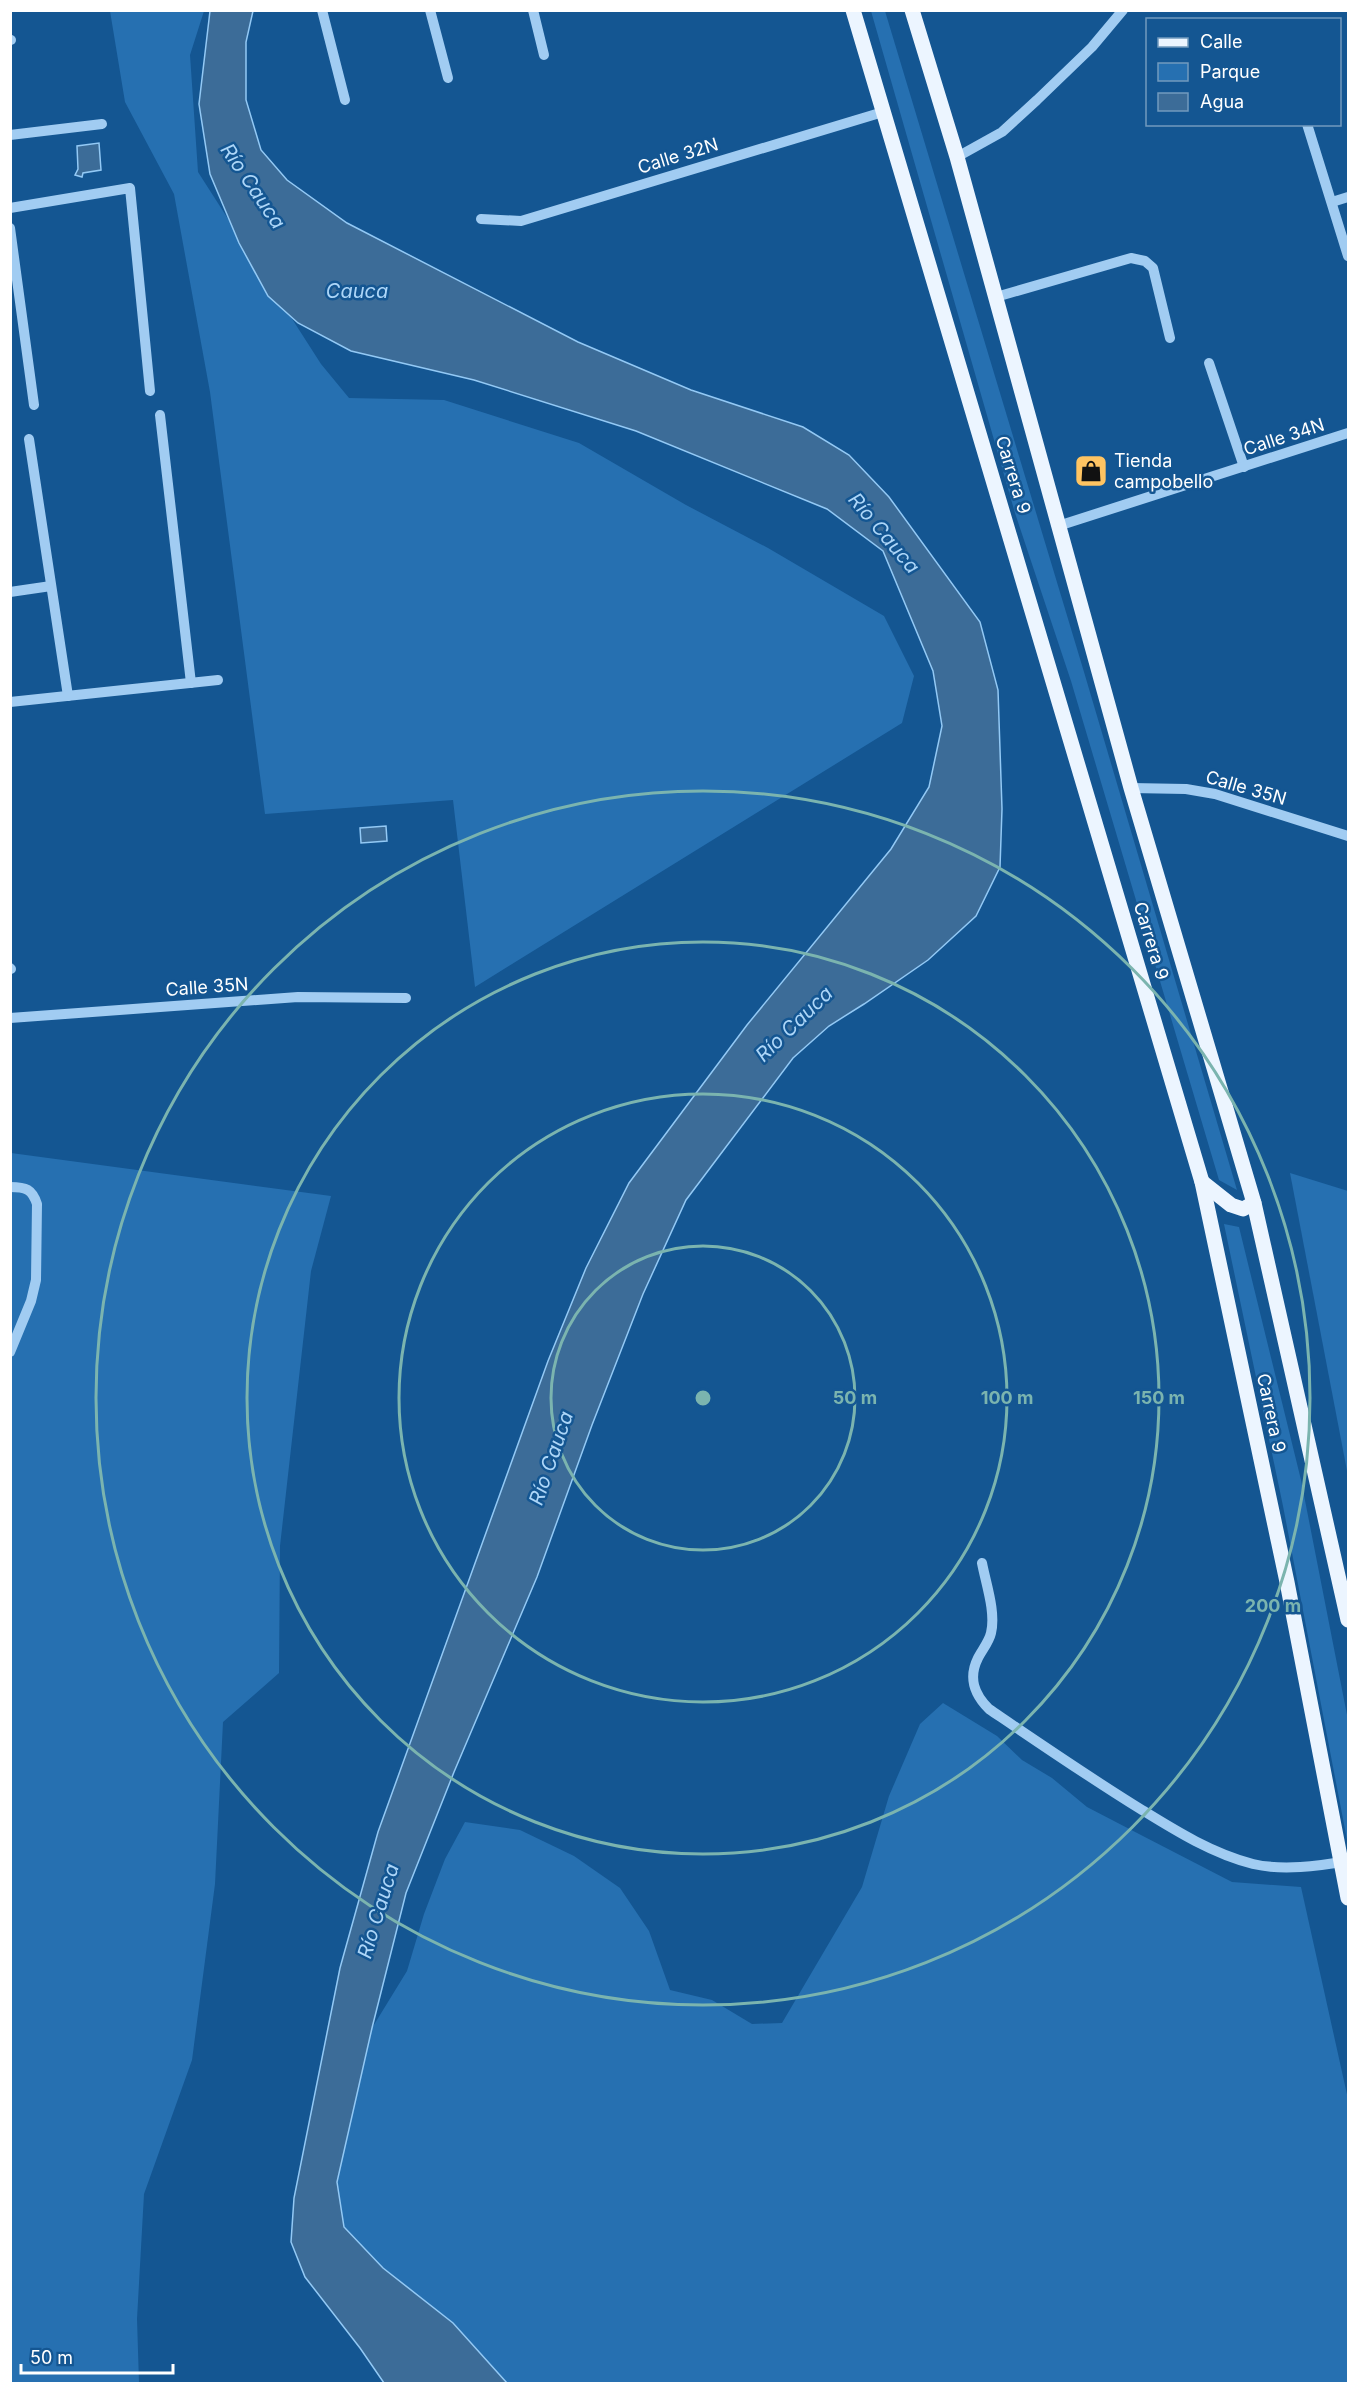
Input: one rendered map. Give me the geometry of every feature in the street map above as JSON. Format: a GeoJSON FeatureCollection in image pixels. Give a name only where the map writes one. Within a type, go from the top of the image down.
{"type":"FeatureCollection","features":[{"type":"Feature","properties":{"kind":"main road","name":"Carrera 9"},"geometry":{"type":"LineString","coordinates":[[853,10],[1202,1182],[1345,1861],[1348,1898]]}},
{"type":"Feature","properties":{"kind":"main road","name":"Carrera 9"},"geometry":{"type":"LineString","coordinates":[[912,10],[957,158],[1131,788],[1254,1203],[1348,1620]]}},
{"type":"Feature","properties":{"kind":"main road"},"geometry":{"type":"LineString","coordinates":[[1202,1182],[1231,1205],[1243,1209],[1254,1203]]}},
{"type":"Feature","properties":{"kind":"street"},"geometry":{"type":"LineString","coordinates":[[322,10],[345,100]]}},
{"type":"Feature","properties":{"kind":"street"},"geometry":{"type":"LineString","coordinates":[[430,10],[447,78]]}},
{"type":"Feature","properties":{"kind":"street"},"geometry":{"type":"LineString","coordinates":[[532,10],[544,55]]}},
{"type":"Feature","properties":{"kind":"street"},"geometry":{"type":"LineString","coordinates":[[957,158],[1002,132],[1092,47],[1123,10]]}},
{"type":"Feature","properties":{"kind":"street","name":"Calle 32N"},"geometry":{"type":"LineString","coordinates":[[481,219],[521,221],[883,112]]}},
{"type":"Feature","properties":{"kind":"street"},"geometry":{"type":"LineString","coordinates":[[10,135],[102,124]]}},
{"type":"Feature","properties":{"kind":"street"},"geometry":{"type":"LineString","coordinates":[[1308,126],[1348,256]]}},
{"type":"Feature","properties":{"kind":"street"},"geometry":{"type":"LineString","coordinates":[[10,208],[130,188],[150,391]]}},
{"type":"Feature","properties":{"kind":"street"},"geometry":{"type":"LineString","coordinates":[[1332,202],[1348,197]]}},
{"type":"Feature","properties":{"kind":"street"},"geometry":{"type":"LineString","coordinates":[[10,228],[34,405]]}},
{"type":"Feature","properties":{"kind":"street"},"geometry":{"type":"LineString","coordinates":[[996,297],[1131,258],[1145,261],[1153,268],[1170,338]]}},
{"type":"Feature","properties":{"kind":"street"},"geometry":{"type":"LineString","coordinates":[[1209,363],[1244,467]]}},
{"type":"Feature","properties":{"kind":"street"},"geometry":{"type":"LineString","coordinates":[[160,415],[191,683]]}},
{"type":"Feature","properties":{"kind":"street","name":"Calle 34N"},"geometry":{"type":"LineString","coordinates":[[1058,526],[1348,433]]}},
{"type":"Feature","properties":{"kind":"street"},"geometry":{"type":"LineString","coordinates":[[29,439],[68,696]]}},
{"type":"Feature","properties":{"kind":"street"},"geometry":{"type":"LineString","coordinates":[[10,592],[51,586]]}},
{"type":"Feature","properties":{"kind":"street"},"geometry":{"type":"LineString","coordinates":[[10,702],[219,680]]}},
{"type":"Feature","properties":{"kind":"street","name":"Calle 35N"},"geometry":{"type":"LineString","coordinates":[[1131,788],[1186,789],[1215,794],[1348,836]]}},
{"type":"Feature","properties":{"kind":"street","name":"Calle 35N"},"geometry":{"type":"LineString","coordinates":[[10,1018],[298,997],[406,998]]}},
{"type":"Feature","properties":{"kind":"street"},"geometry":{"type":"LineString","coordinates":[[10,1187],[24,1187],[33,1192],[37,1204],[36,1280],[31,1301],[10,1352]]}},
{"type":"Feature","properties":{"kind":"street"},"geometry":{"type":"LineString","coordinates":[[982,1563],[992,1619],[991,1634],[973,1672],[973,1688],[989,1709],[1119,1796],[1166,1825],[1220,1853],[1253,1864],[1274,1867],[1345,1861]]}},
{"type":"Feature","properties":{"kind":"green space"},"geometry":{"type":"Polygon","coordinates":[[[110,11],[204,11],[190,55],[198,172],[321,364],[349,398],[444,400],[579,443],[686,505],[768,548],[884,616],[914,676],[902,723],[475,987],[453,800],[265,814],[210,392],[174,194],[125,102],[110,11]]]}},
{"type":"Feature","properties":{"kind":"green space"},"geometry":{"type":"Polygon","coordinates":[[[871,11],[885,11],[1237,1190],[1219,1180],[1071,681],[1015,513],[871,11]]]}},
{"type":"Feature","properties":{"kind":"green space"},"geometry":{"type":"Polygon","coordinates":[[[11,1153],[331,1196],[311,1271],[280,1546],[279,1673],[223,1722],[215,1884],[192,2060],[144,2194],[137,2319],[139,2383],[11,2384],[11,1153]]]}},
{"type":"Feature","properties":{"kind":"green space"},"geometry":{"type":"Polygon","coordinates":[[[1290,1173],[1348,1191],[1348,1476],[1290,1173]]]}},
{"type":"Feature","properties":{"kind":"green space"},"geometry":{"type":"Polygon","coordinates":[[[1224,1224],[1239,1227],[1301,1480],[1348,1720],[1348,1845],[1283,1506],[1224,1224]]]}},
{"type":"Feature","properties":{"kind":"green space"},"geometry":{"type":"Polygon","coordinates":[[[943,1703],[997,1736],[1022,1760],[1052,1778],[1087,1807],[1232,1882],[1301,1887],[1348,2099],[1348,2383],[507,2383],[453,2323],[383,2268],[344,2228],[337,2182],[372,2028],[407,1971],[424,1914],[445,1859],[465,1822],[520,1830],[574,1856],[620,1888],[649,1931],[670,1990],[712,2000],[752,2024],[782,2023],[862,1887],[889,1796],[920,1724],[943,1703]]]}},
{"type":"Feature","properties":{"kind":"water","name":"Cauca"},"geometry":{"type":"Polygon","coordinates":[[[210,11],[253,11],[246,42],[246,100],[261,150],[287,180],[347,223],[578,342],[691,390],[803,427],[849,455],[889,497],[980,622],[998,690],[1002,809],[1000,867],[976,916],[928,960],[829,1026],[793,1058],[686,1200],[643,1294],[592,1425],[537,1577],[454,1772],[406,1893],[337,2182],[344,2227],[383,2268],[453,2323],[507,2383],[384,2383],[305,2277],[291,2242],[294,2198],[340,1968],[378,1832],[548,1361],[586,1268],[629,1183],[747,1025],[891,849],[929,787],[942,726],[933,671],[883,551],[827,509],[636,431],[474,380],[351,351],[298,323],[268,296],[239,243],[210,174],[199,104],[210,11]]]}},
{"type":"Feature","properties":{"kind":"water"},"geometry":{"type":"Polygon","coordinates":[[[99,143],[101,170],[83,173],[82,177],[75,175],[78,169],[77,146],[99,143]]]}},
{"type":"Feature","properties":{"kind":"water"},"geometry":{"type":"Polygon","coordinates":[[[386,826],[387,841],[361,843],[360,828],[386,826]]]}},
{"type":"Feature","properties":{"kind":"place","name":"Tienda campobello"},"geometry":{"type":"Point","coordinates":[1091,471]}},
{"type":"Feature","properties":{"kind":"water label","name":"Río Cauca"},"geometry":{"type":"Point","coordinates":[253,186]}},
{"type":"Feature","properties":{"kind":"water label","name":"Río Cauca"},"geometry":{"type":"Point","coordinates":[884,533]}},
{"type":"Feature","properties":{"kind":"water label","name":"Río Cauca"},"geometry":{"type":"Point","coordinates":[794,1024]}},
{"type":"Feature","properties":{"kind":"water label","name":"Río Cauca"},"geometry":{"type":"Point","coordinates":[551,1458]}},
{"type":"Feature","properties":{"kind":"water label","name":"Río Cauca"},"geometry":{"type":"Point","coordinates":[378,1911]}}]}
